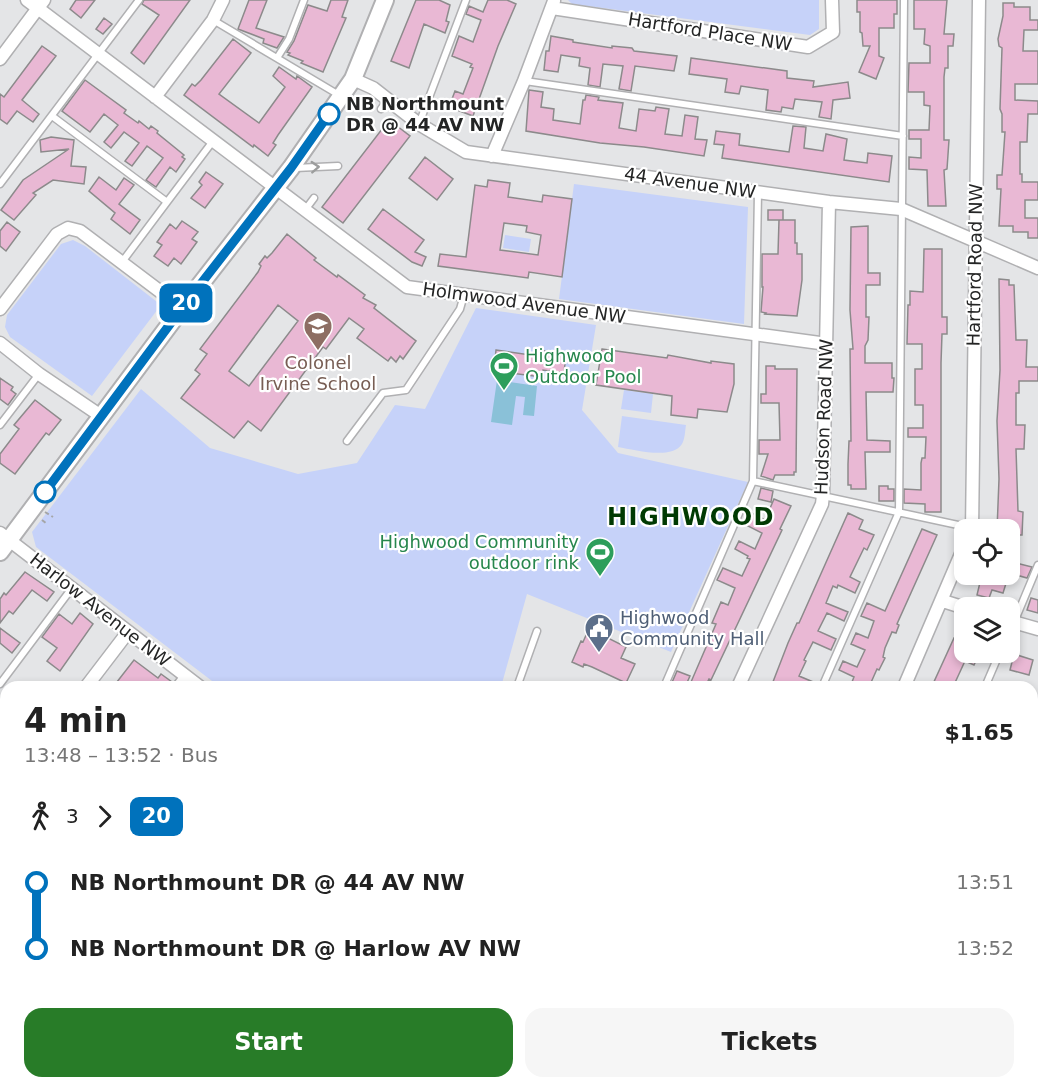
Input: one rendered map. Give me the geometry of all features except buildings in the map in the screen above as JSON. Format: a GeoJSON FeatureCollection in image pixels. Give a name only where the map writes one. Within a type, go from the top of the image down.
{"type":"FeatureCollection","features":[{"type":"Feature","properties":{"kind":"street","name":"Holmwood Avenue NW"},"geometry":{"type":"LineString","coordinates":[[27,0],[41,4],[97,55],[407,287],[827,344]]}},
{"type":"Feature","properties":{"kind":"street"},"geometry":{"type":"LineString","coordinates":[[155,97],[213,20],[223,0]]}},
{"type":"Feature","properties":{"kind":"street"},"geometry":{"type":"LineString","coordinates":[[3,542],[291,168],[353,79],[385,0]]}},
{"type":"Feature","properties":{"kind":"street","name":"Hartford Place NW"},"geometry":{"type":"LineString","coordinates":[[553,4],[808,47],[833,32],[832,0]]}},
{"type":"Feature","properties":{"kind":"street","name":"Hartford Road NW"},"geometry":{"type":"LineString","coordinates":[[972,519],[978,0]]}},
{"type":"Feature","properties":{"kind":"street"},"geometry":{"type":"LineString","coordinates":[[0,59],[41,4]]}},
{"type":"Feature","properties":{"kind":"street"},"geometry":{"type":"LineString","coordinates":[[492,156],[553,4]]}},
{"type":"Feature","properties":{"kind":"street","name":"44 Avenue NW"},"geometry":{"type":"LineString","coordinates":[[353,79],[373,88],[384,104],[466,152],[829,202],[901,209],[1038,268]]}},
{"type":"Feature","properties":{"kind":"street","name":"Hudson Road NW"},"geometry":{"type":"LineString","coordinates":[[741,681],[822,504],[824,495],[829,202]]}},
{"type":"Feature","properties":{"kind":"street"},"geometry":{"type":"LineString","coordinates":[[0,309],[57,234],[68,228],[80,231],[182,308]]}},
{"type":"Feature","properties":{"kind":"street"},"geometry":{"type":"LineString","coordinates":[[0,343],[39,374],[101,416]]}},
{"type":"Feature","properties":{"kind":"street","name":"Harlow Avenue NW"},"geometry":{"type":"LineString","coordinates":[[3,542],[72,588],[192,681]]}},
{"type":"Feature","properties":{"kind":"street"},"geometry":{"type":"LineString","coordinates":[[907,681],[954,573]]}},
{"type":"Feature","properties":{"kind":"street"},"geometry":{"type":"LineString","coordinates":[[943,601],[954,604]]}},
{"type":"Feature","properties":{"kind":"street"},"geometry":{"type":"LineString","coordinates":[[1020,626],[1038,629]]}},
{"type":"Feature","properties":{"kind":"street"},"geometry":{"type":"LineString","coordinates":[[91,681],[128,632]]}},
{"type":"Feature","properties":{"kind":"lane"},"geometry":{"type":"LineString","coordinates":[[0,184],[139,0]]}},
{"type":"Feature","properties":{"kind":"lane"},"geometry":{"type":"LineString","coordinates":[[277,58],[289,39],[304,0]]}},
{"type":"Feature","properties":{"kind":"lane"},"geometry":{"type":"LineString","coordinates":[[419,124],[466,0]]}},
{"type":"Feature","properties":{"kind":"lane"},"geometry":{"type":"LineString","coordinates":[[825,681],[899,512],[904,0]]}},
{"type":"Feature","properties":{"kind":"lane"},"geometry":{"type":"LineString","coordinates":[[213,20],[341,96]]}},
{"type":"Feature","properties":{"kind":"lane"},"geometry":{"type":"LineString","coordinates":[[524,81],[903,136]]}},
{"type":"Feature","properties":{"kind":"lane"},"geometry":{"type":"LineString","coordinates":[[52,116],[167,202]]}},
{"type":"Feature","properties":{"kind":"lane"},"geometry":{"type":"LineString","coordinates":[[121,263],[213,141]]}},
{"type":"Feature","properties":{"kind":"lane"},"geometry":{"type":"LineString","coordinates":[[291,168],[338,166]]}},
{"type":"Feature","properties":{"kind":"lane"},"geometry":{"type":"LineString","coordinates":[[666,681],[753,481],[758,192]]}},
{"type":"Feature","properties":{"kind":"lane"},"geometry":{"type":"LineString","coordinates":[[305,210],[314,198]]}},
{"type":"Feature","properties":{"kind":"lane"},"geometry":{"type":"LineString","coordinates":[[347,441],[383,393],[406,390],[460,309],[464,295]]}},
{"type":"Feature","properties":{"kind":"lane"},"geometry":{"type":"LineString","coordinates":[[0,425],[39,374]]}},
{"type":"Feature","properties":{"kind":"lane"},"geometry":{"type":"LineString","coordinates":[[753,481],[954,525]]}},
{"type":"Feature","properties":{"kind":"lane"},"geometry":{"type":"LineString","coordinates":[[1020,605],[1038,565]]}},
{"type":"Feature","properties":{"kind":"lane"},"geometry":{"type":"LineString","coordinates":[[2,681],[72,588]]}},
{"type":"Feature","properties":{"kind":"lane"},"geometry":{"type":"LineString","coordinates":[[519,681],[537,631]]}},
{"type":"Feature","properties":{"kind":"lane"},"geometry":{"type":"LineString","coordinates":[[988,681],[995,663]]}},
{"type":"Feature","properties":{"kind":"lane"},"geometry":{"type":"LineString","coordinates":[[180,681],[184,675]]}},
{"type":"Feature","properties":{"kind":"path"},"geometry":{"type":"LineString","coordinates":[[40,519],[47,524]]}},
{"type":"Feature","properties":{"kind":"shaded area"},"geometry":{"type":"Polygon","coordinates":[[[568,0],[819,0],[819,29],[810,35],[572,4],[568,0]]]}},
{"type":"Feature","properties":{"kind":"shaded area"},"geometry":{"type":"Polygon","coordinates":[[[574,184],[748,207],[744,324],[559,299],[574,184]]]}},
{"type":"Feature","properties":{"kind":"shaded area"},"geometry":{"type":"Polygon","coordinates":[[[505,235],[531,239],[529,252],[503,248],[505,235]]]}},
{"type":"Feature","properties":{"kind":"shaded area"},"geometry":{"type":"Polygon","coordinates":[[[73,240],[85,246],[161,305],[92,396],[10,337],[5,327],[7,315],[61,244],[73,240]]]}},
{"type":"Feature","properties":{"kind":"shaded area"},"geometry":{"type":"Polygon","coordinates":[[[476,308],[596,325],[582,410],[618,453],[748,482],[671,652],[527,594],[503,681],[212,681],[36,547],[32,532],[141,389],[210,448],[298,474],[357,463],[395,405],[425,409],[476,308]]]}},
{"type":"Feature","properties":{"kind":"shaded area"},"geometry":{"type":"Polygon","coordinates":[[[497,380],[537,386],[534,416],[523,415],[525,397],[516,396],[512,425],[491,422],[497,380]]]}},
{"type":"Feature","properties":{"kind":"shaded area"},"geometry":{"type":"Polygon","coordinates":[[[624,390],[653,394],[651,413],[621,409],[624,390]]]}},
{"type":"Feature","properties":{"kind":"shaded area"},"geometry":{"type":"Polygon","coordinates":[[[622,416],[686,425],[683,442],[677,449],[662,453],[618,447],[622,416]]]}},
{"type":"Feature","properties":{"kind":"bus line","name":"20"},"geometry":{"type":"LineString","coordinates":[[45,492],[182,308],[291,168],[329,114]]}},
{"type":"Feature","properties":{"kind":"place","name":"NB Northmount DR @ 44 AV NW"},"geometry":{"type":"Point","coordinates":[329,114]}},
{"type":"Feature","properties":{"kind":"place","name":"Colonel Irvine School"},"geometry":{"type":"Point","coordinates":[318,352]}},
{"type":"Feature","properties":{"kind":"place","name":"Highwood Outdoor Pool"},"geometry":{"type":"Point","coordinates":[504,392]}},
{"type":"Feature","properties":{"kind":"place","name":"Highwood Community outdoor rink"},"geometry":{"type":"Point","coordinates":[600,578]}},
{"type":"Feature","properties":{"kind":"place","name":"Highwood Community Hall"},"geometry":{"type":"Point","coordinates":[599,654]}},
{"type":"Feature","properties":{"kind":"district","name":"HIGHWOOD"},"geometry":{"type":"Point","coordinates":[691,517]}}]}
